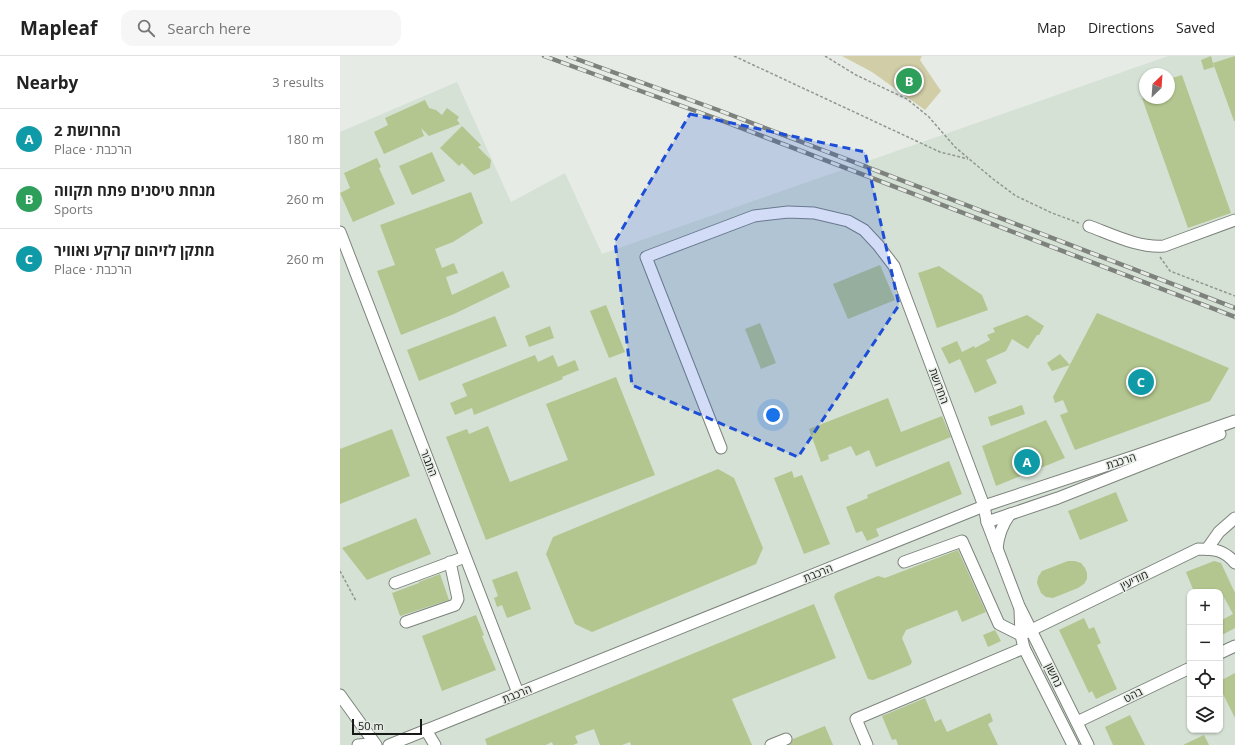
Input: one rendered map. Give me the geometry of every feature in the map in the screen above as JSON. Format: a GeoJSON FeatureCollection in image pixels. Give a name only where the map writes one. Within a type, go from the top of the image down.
{"type":"FeatureCollection","features":[{"type":"Feature","properties":{"kind":"street","name":"החרושת"},"geometry":{"type":"LineString","coordinates":[[721,448],[646,257],[754,216],[788,212],[814,213],[848,220],[864,230],[894,266],[984,506]]}},
{"type":"Feature","properties":{"kind":"street"},"geometry":{"type":"LineString","coordinates":[[1089,226],[1153,247],[1164,246],[1235,220]]}},
{"type":"Feature","properties":{"kind":"street","name":"התבור"},"geometry":{"type":"LineString","coordinates":[[340,232],[518,693]]}},
{"type":"Feature","properties":{"kind":"street","name":"הרכבת"},"geometry":{"type":"LineString","coordinates":[[389,745],[407,742],[426,730],[984,506],[1235,421]]}},
{"type":"Feature","properties":{"kind":"street"},"geometry":{"type":"LineString","coordinates":[[987,522],[1058,498],[1235,428]]}},
{"type":"Feature","properties":{"kind":"street","name":"נחשון"},"geometry":{"type":"LineString","coordinates":[[984,506],[987,522],[997,550],[1020,606],[1088,745]]}},
{"type":"Feature","properties":{"kind":"street"},"geometry":{"type":"LineString","coordinates":[[997,550],[998,538],[1010,514]]}},
{"type":"Feature","properties":{"kind":"street"},"geometry":{"type":"LineString","coordinates":[[1207,549],[1219,532],[1235,518]]}},
{"type":"Feature","properties":{"kind":"street"},"geometry":{"type":"LineString","coordinates":[[904,562],[962,541],[999,624],[1021,634]]}},
{"type":"Feature","properties":{"kind":"street","name":"מודיעין"},"geometry":{"type":"LineString","coordinates":[[1021,634],[1198,549],[1212,549],[1227,554],[1235,563]]}},
{"type":"Feature","properties":{"kind":"street"},"geometry":{"type":"LineString","coordinates":[[395,583],[465,557]]}},
{"type":"Feature","properties":{"kind":"street"},"geometry":{"type":"LineString","coordinates":[[406,622],[455,605],[458,599],[450,562]]}},
{"type":"Feature","properties":{"kind":"street","name":"נחשון"},"geometry":{"type":"LineString","coordinates":[[1020,606],[1021,634],[1024,648],[1073,745]]}},
{"type":"Feature","properties":{"kind":"street"},"geometry":{"type":"LineString","coordinates":[[1223,652],[1235,646]]}},
{"type":"Feature","properties":{"kind":"street"},"geometry":{"type":"LineString","coordinates":[[866,745],[856,719],[1024,648]]}},
{"type":"Feature","properties":{"kind":"street","name":"בהט"},"geometry":{"type":"LineString","coordinates":[[1077,722],[1187,669]]}},
{"type":"Feature","properties":{"kind":"street"},"geometry":{"type":"LineString","coordinates":[[340,695],[376,745]]}},
{"type":"Feature","properties":{"kind":"street"},"geometry":{"type":"LineString","coordinates":[[426,730],[435,745]]}},
{"type":"Feature","properties":{"kind":"street"},"geometry":{"type":"LineString","coordinates":[[771,745],[786,739]]}},
{"type":"Feature","properties":{"kind":"street"},"geometry":{"type":"LineString","coordinates":[[358,745],[371,745]]}},
{"type":"Feature","properties":{"kind":"path"},"geometry":{"type":"LineString","coordinates":[[734,56],[940,152],[969,159]]}},
{"type":"Feature","properties":{"kind":"path"},"geometry":{"type":"LineString","coordinates":[[825,56],[856,75],[907,99],[929,117],[955,147],[1016,196],[1052,213],[1089,226]]}},
{"type":"Feature","properties":{"kind":"path"},"geometry":{"type":"LineString","coordinates":[[1153,247],[1170,271],[1235,296]]}},
{"type":"Feature","properties":{"kind":"path"},"geometry":{"type":"LineString","coordinates":[[340,571],[356,601]]}},
{"type":"Feature","properties":{"kind":"highlighted area"},"geometry":{"type":"Polygon","coordinates":[[[690,114],[865,152],[899,305],[798,457],[632,385],[615,241],[690,114]]]}},
{"type":"Feature","properties":{"kind":"shaded area"},"geometry":{"type":"Polygon","coordinates":[[[842,56],[922,56],[920,60],[941,91],[925,110],[872,72],[842,56]]]}},
{"type":"Feature","properties":{"kind":"shaded area"},"geometry":{"type":"Polygon","coordinates":[[[1168,56],[1235,56],[1235,745],[340,745],[340,132],[457,82],[511,202],[565,173],[602,254],[1168,56]]]}},
{"type":"Feature","properties":{"kind":"building"},"geometry":{"type":"Polygon","coordinates":[[[1211,56],[1214,67],[1204,70],[1201,60],[1211,56]]]}},
{"type":"Feature","properties":{"kind":"building"},"geometry":{"type":"Polygon","coordinates":[[[1235,56],[1235,121],[1234,121],[1213,63],[1235,56]]]}},
{"type":"Feature","properties":{"kind":"building"},"geometry":{"type":"Polygon","coordinates":[[[1182,75],[1231,213],[1188,228],[1144,104],[1175,104],[1175,77],[1182,75]]]}},
{"type":"Feature","properties":{"kind":"building"},"geometry":{"type":"Polygon","coordinates":[[[425,100],[429,108],[436,110],[442,115],[447,108],[459,117],[457,120],[460,124],[429,136],[421,128],[424,136],[384,154],[374,132],[388,125],[385,118],[425,100]]]}},
{"type":"Feature","properties":{"kind":"building"},"geometry":{"type":"Polygon","coordinates":[[[462,126],[481,145],[478,147],[491,160],[490,168],[474,175],[462,163],[459,166],[440,148],[462,126]]]}},
{"type":"Feature","properties":{"kind":"building"},"geometry":{"type":"Polygon","coordinates":[[[432,152],[445,181],[412,195],[399,166],[432,152]]]}},
{"type":"Feature","properties":{"kind":"building"},"geometry":{"type":"Polygon","coordinates":[[[377,158],[381,167],[379,168],[395,204],[353,222],[340,193],[350,188],[344,173],[377,158]]]}},
{"type":"Feature","properties":{"kind":"building"},"geometry":{"type":"Polygon","coordinates":[[[471,192],[483,223],[453,242],[435,249],[442,268],[454,263],[458,273],[446,277],[452,295],[503,271],[510,287],[454,314],[401,335],[377,271],[395,265],[380,225],[471,192]]]}},
{"type":"Feature","properties":{"kind":"building"},"geometry":{"type":"Polygon","coordinates":[[[880,265],[895,300],[848,319],[833,284],[880,265]]]}},
{"type":"Feature","properties":{"kind":"building"},"geometry":{"type":"Polygon","coordinates":[[[939,266],[982,295],[988,310],[937,328],[918,273],[939,266]]]}},
{"type":"Feature","properties":{"kind":"building"},"geometry":{"type":"Polygon","coordinates":[[[606,305],[625,352],[609,358],[590,311],[606,305]]]}},
{"type":"Feature","properties":{"kind":"building"},"geometry":{"type":"Polygon","coordinates":[[[1097,313],[1229,368],[1210,401],[1075,450],[1060,415],[1068,412],[1063,400],[1055,403],[1053,397],[1097,313]]]}},
{"type":"Feature","properties":{"kind":"building"},"geometry":{"type":"Polygon","coordinates":[[[1027,315],[1044,326],[1039,335],[1037,335],[1028,349],[1012,339],[1006,351],[986,360],[997,383],[975,393],[960,359],[949,364],[941,348],[957,341],[962,352],[974,346],[975,348],[990,340],[987,335],[995,332],[993,328],[1027,315]]]}},
{"type":"Feature","properties":{"kind":"building"},"geometry":{"type":"Polygon","coordinates":[[[495,316],[507,346],[419,381],[407,350],[495,316]]]}},
{"type":"Feature","properties":{"kind":"building"},"geometry":{"type":"Polygon","coordinates":[[[760,323],[776,363],[761,369],[745,329],[760,323]]]}},
{"type":"Feature","properties":{"kind":"building"},"geometry":{"type":"Polygon","coordinates":[[[550,326],[554,338],[529,347],[525,336],[550,326]]]}},
{"type":"Feature","properties":{"kind":"building"},"geometry":{"type":"Polygon","coordinates":[[[1060,354],[1070,365],[1052,371],[1047,363],[1060,354]]]}},
{"type":"Feature","properties":{"kind":"building"},"geometry":{"type":"Polygon","coordinates":[[[535,355],[538,362],[553,355],[558,367],[575,360],[579,370],[562,377],[563,379],[474,415],[472,408],[455,415],[450,403],[467,396],[462,384],[535,355]]]}},
{"type":"Feature","properties":{"kind":"building"},"geometry":{"type":"Polygon","coordinates":[[[616,377],[655,475],[486,540],[446,437],[467,429],[469,434],[488,426],[510,482],[568,460],[546,404],[616,377]]]}},
{"type":"Feature","properties":{"kind":"building"},"geometry":{"type":"Polygon","coordinates":[[[888,398],[901,432],[942,416],[951,437],[876,467],[869,450],[856,456],[851,446],[828,455],[829,459],[821,462],[809,429],[888,398]]]}},
{"type":"Feature","properties":{"kind":"building"},"geometry":{"type":"Polygon","coordinates":[[[1022,405],[1025,414],[991,426],[988,417],[1022,405]]]}},
{"type":"Feature","properties":{"kind":"building"},"geometry":{"type":"Polygon","coordinates":[[[1046,420],[1065,458],[996,486],[982,446],[1046,420]]]}},
{"type":"Feature","properties":{"kind":"building"},"geometry":{"type":"Polygon","coordinates":[[[392,429],[410,476],[340,504],[340,449],[392,429]]]}},
{"type":"Feature","properties":{"kind":"building"},"geometry":{"type":"Polygon","coordinates":[[[949,461],[962,494],[876,529],[879,536],[867,541],[862,531],[856,533],[846,507],[868,498],[867,495],[949,461]]]}},
{"type":"Feature","properties":{"kind":"building"},"geometry":{"type":"Polygon","coordinates":[[[718,469],[734,478],[763,548],[756,564],[592,632],[575,624],[546,554],[553,537],[718,469]]]}},
{"type":"Feature","properties":{"kind":"building"},"geometry":{"type":"Polygon","coordinates":[[[792,471],[794,478],[802,475],[830,544],[804,554],[774,478],[792,471]]]}},
{"type":"Feature","properties":{"kind":"building"},"geometry":{"type":"Polygon","coordinates":[[[1116,492],[1128,521],[1080,540],[1068,511],[1116,492]]]}},
{"type":"Feature","properties":{"kind":"building"},"geometry":{"type":"Polygon","coordinates":[[[416,518],[431,554],[367,580],[342,548],[416,518]]]}},
{"type":"Feature","properties":{"kind":"building"},"geometry":{"type":"Polygon","coordinates":[[[958,550],[986,612],[962,622],[957,610],[906,630],[902,638],[912,662],[910,665],[873,680],[868,679],[834,597],[836,593],[878,576],[885,578],[958,550]]]}},
{"type":"Feature","properties":{"kind":"building"},"geometry":{"type":"Polygon","coordinates":[[[1068,561],[1081,563],[1085,568],[1087,579],[1084,584],[1053,598],[1046,597],[1041,593],[1037,583],[1038,577],[1042,571],[1068,561]]]}},
{"type":"Feature","properties":{"kind":"building"},"geometry":{"type":"Polygon","coordinates":[[[1214,561],[1221,563],[1235,593],[1235,628],[1223,634],[1223,619],[1233,614],[1223,596],[1223,589],[1193,589],[1186,572],[1214,561]]]}},
{"type":"Feature","properties":{"kind":"building"},"geometry":{"type":"Polygon","coordinates":[[[517,571],[531,609],[507,618],[502,605],[497,607],[494,598],[498,596],[492,580],[517,571]]]}},
{"type":"Feature","properties":{"kind":"building"},"geometry":{"type":"Polygon","coordinates":[[[440,574],[449,600],[400,616],[392,593],[440,574]]]}},
{"type":"Feature","properties":{"kind":"building"},"geometry":{"type":"Polygon","coordinates":[[[814,604],[836,658],[732,699],[752,745],[631,745],[630,742],[622,745],[600,745],[594,729],[575,736],[578,743],[573,745],[553,745],[552,742],[546,745],[487,745],[485,739],[814,604]]]}},
{"type":"Feature","properties":{"kind":"building"},"geometry":{"type":"Polygon","coordinates":[[[476,615],[484,635],[482,636],[496,670],[442,691],[422,636],[476,615]]]}},
{"type":"Feature","properties":{"kind":"building"},"geometry":{"type":"Polygon","coordinates":[[[1084,618],[1089,629],[1094,627],[1101,643],[1097,645],[1117,689],[1096,699],[1092,691],[1089,693],[1059,630],[1084,618]]]}},
{"type":"Feature","properties":{"kind":"building"},"geometry":{"type":"Polygon","coordinates":[[[995,630],[1001,641],[988,647],[983,635],[995,630]]]}},
{"type":"Feature","properties":{"kind":"building"},"geometry":{"type":"Polygon","coordinates":[[[1235,673],[1235,718],[1223,694],[1223,679],[1235,673]]]}},
{"type":"Feature","properties":{"kind":"building"},"geometry":{"type":"Polygon","coordinates":[[[925,698],[935,722],[941,719],[947,732],[990,713],[993,721],[988,724],[998,745],[898,745],[896,739],[892,740],[882,716],[925,698]]]}},
{"type":"Feature","properties":{"kind":"building"},"geometry":{"type":"Polygon","coordinates":[[[1130,715],[1145,745],[1113,745],[1105,727],[1130,715]]]}},
{"type":"Feature","properties":{"kind":"building"},"geometry":{"type":"Polygon","coordinates":[[[825,726],[833,745],[789,745],[793,739],[825,726]]]}},
{"type":"Feature","properties":{"kind":"building"},"geometry":{"type":"Polygon","coordinates":[[[1204,735],[1209,745],[1183,745],[1204,735]]]}},
{"type":"Feature","properties":{"kind":"railway"},"geometry":{"type":"LineString","coordinates":[[544,56],[715,118],[1235,317]]}},
{"type":"Feature","properties":{"kind":"railway"},"geometry":{"type":"LineString","coordinates":[[568,56],[718,110],[1235,308]]}},
{"type":"Feature","properties":{"kind":"place","name":"מנחת טיסנים פתח תקווה"},"geometry":{"type":"Point","coordinates":[909,81]}},
{"type":"Feature","properties":{"kind":"place","name":"מתקן לזיהום קרקע ואוויר"},"geometry":{"type":"Point","coordinates":[1141,382]}},
{"type":"Feature","properties":{"kind":"place","name":"החרושת 2"},"geometry":{"type":"Point","coordinates":[1027,462]}}]}
